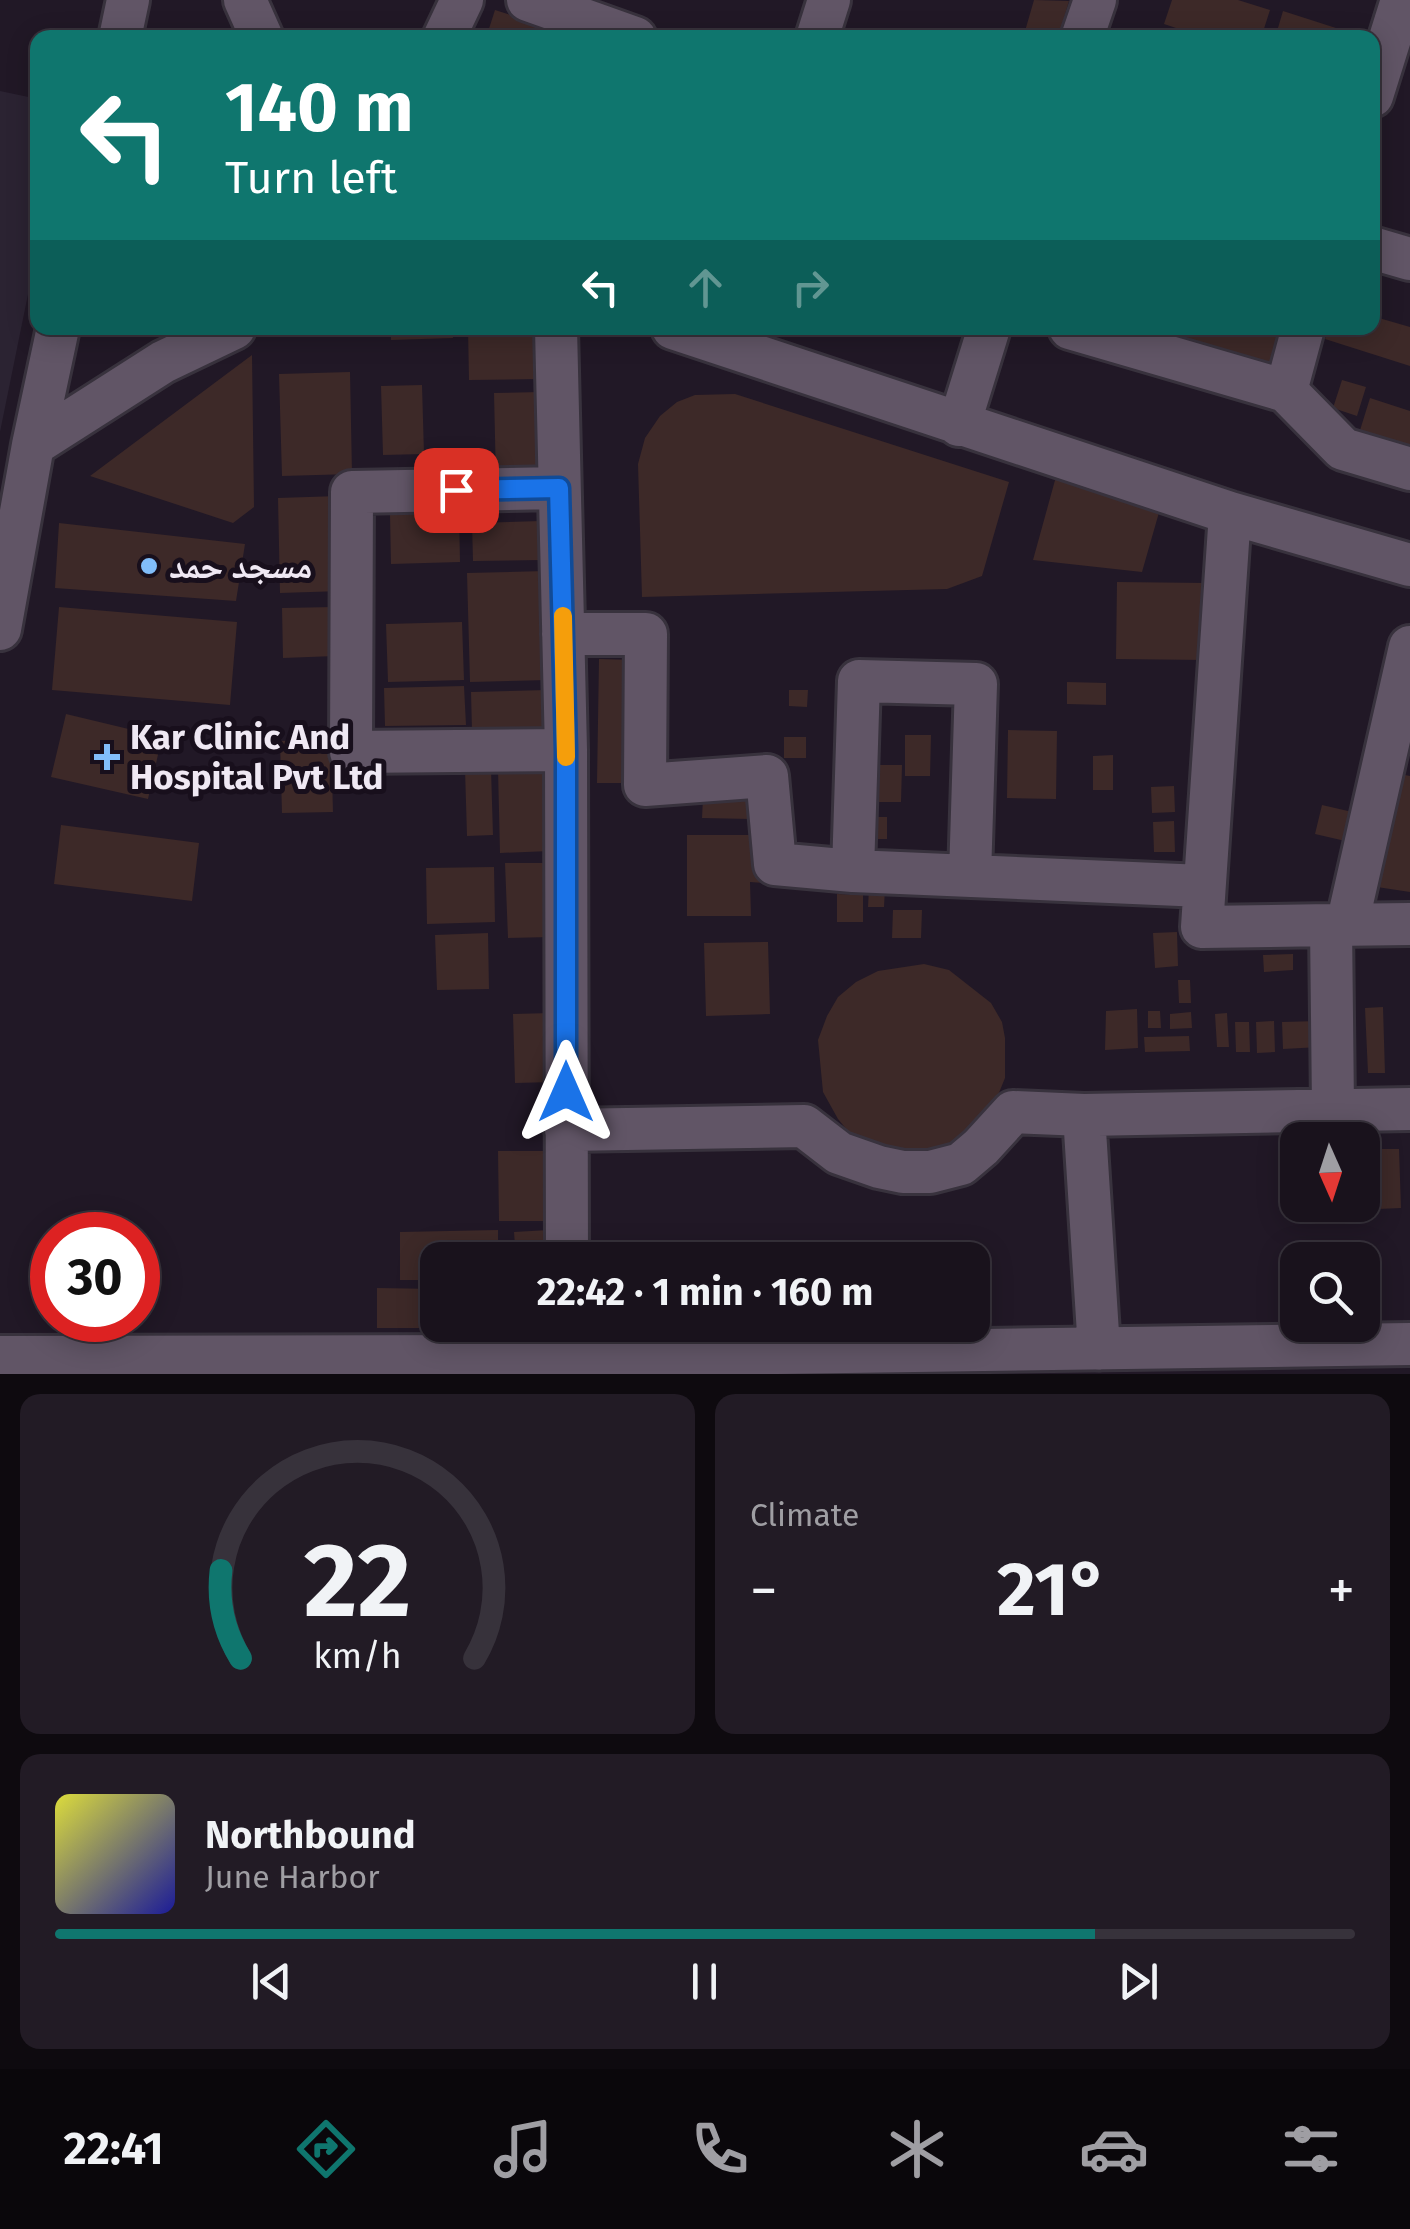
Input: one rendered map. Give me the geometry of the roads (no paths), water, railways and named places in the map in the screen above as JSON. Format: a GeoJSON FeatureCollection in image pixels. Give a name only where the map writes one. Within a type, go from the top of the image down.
{"type":"FeatureCollection","features":[{"type":"Feature","properties":{"kind":"street"},"geometry":{"type":"LineString","coordinates":[[122,30],[128,0]]}},
{"type":"Feature","properties":{"kind":"street"},"geometry":{"type":"LineString","coordinates":[[245,0],[258,30]]}},
{"type":"Feature","properties":{"kind":"street"},"geometry":{"type":"LineString","coordinates":[[448,30],[462,0]]}},
{"type":"Feature","properties":{"kind":"street"},"geometry":{"type":"LineString","coordinates":[[528,0],[612,30]]}},
{"type":"Feature","properties":{"kind":"street"},"geometry":{"type":"LineString","coordinates":[[820,30],[829,0]]}},
{"type":"Feature","properties":{"kind":"street"},"geometry":{"type":"LineString","coordinates":[[1085,30],[1095,0]]}},
{"type":"Feature","properties":{"kind":"street"},"geometry":{"type":"LineString","coordinates":[[1380,70],[1402,0]]}},
{"type":"Feature","properties":{"kind":"street"},"geometry":{"type":"LineString","coordinates":[[1380,250],[1410,259]]}},
{"type":"Feature","properties":{"kind":"street"},"geometry":{"type":"LineString","coordinates":[[0,629],[57,335]]}},
{"type":"Feature","properties":{"kind":"street"},"geometry":{"type":"LineString","coordinates":[[33,445],[163,362],[219,335]]}},
{"type":"Feature","properties":{"kind":"street"},"geometry":{"type":"LineString","coordinates":[[556,335],[566,750],[568,1242]]}},
{"type":"Feature","properties":{"kind":"street"},"geometry":{"type":"LineString","coordinates":[[721,335],[958,425],[1230,513],[1410,565]]}},
{"type":"Feature","properties":{"kind":"street"},"geometry":{"type":"LineString","coordinates":[[958,425],[987,335]]}},
{"type":"Feature","properties":{"kind":"street"},"geometry":{"type":"LineString","coordinates":[[1094,335],[1286,391],[1343,449],[1410,469]]}},
{"type":"Feature","properties":{"kind":"street"},"geometry":{"type":"LineString","coordinates":[[1286,391],[1302,335]]}},
{"type":"Feature","properties":{"kind":"street"},"geometry":{"type":"LineString","coordinates":[[559,488],[352,492],[352,752],[566,750]]}},
{"type":"Feature","properties":{"kind":"street"},"geometry":{"type":"LineString","coordinates":[[1230,513],[1202,927],[1410,924]]}},
{"type":"Feature","properties":{"kind":"street"},"geometry":{"type":"LineString","coordinates":[[564,634],[646,634],[645,785],[768,776],[775,864],[852,871],[1203,886]]}},
{"type":"Feature","properties":{"kind":"street"},"geometry":{"type":"LineString","coordinates":[[1333,1108],[1339,925],[1410,647]]}},
{"type":"Feature","properties":{"kind":"street"},"geometry":{"type":"LineString","coordinates":[[852,871],[859,680],[976,684],[970,876]]}},
{"type":"Feature","properties":{"kind":"street"},"geometry":{"type":"LineString","coordinates":[[566,1130],[804,1126],[839,1153],[903,1172],[930,1172],[961,1164],[1013,1112],[1084,1115],[1410,1109]]}},
{"type":"Feature","properties":{"kind":"street"},"geometry":{"type":"LineString","coordinates":[[1084,1115],[1098,1349]]}},
{"type":"Feature","properties":{"kind":"street"},"geometry":{"type":"LineString","coordinates":[[0,1357],[532,1342]]}},
{"type":"Feature","properties":{"kind":"street"},"geometry":{"type":"LineString","coordinates":[[634,1342],[1098,1349],[1410,1344]]}},
{"type":"Feature","properties":{"kind":"place","name":"مسجد حمد"},"geometry":{"type":"Point","coordinates":[149,566]}},
{"type":"Feature","properties":{"kind":"place","name":"Kar Clinic And Hospital Pvt Ltd"},"geometry":{"type":"Point","coordinates":[107,757]}}]}
